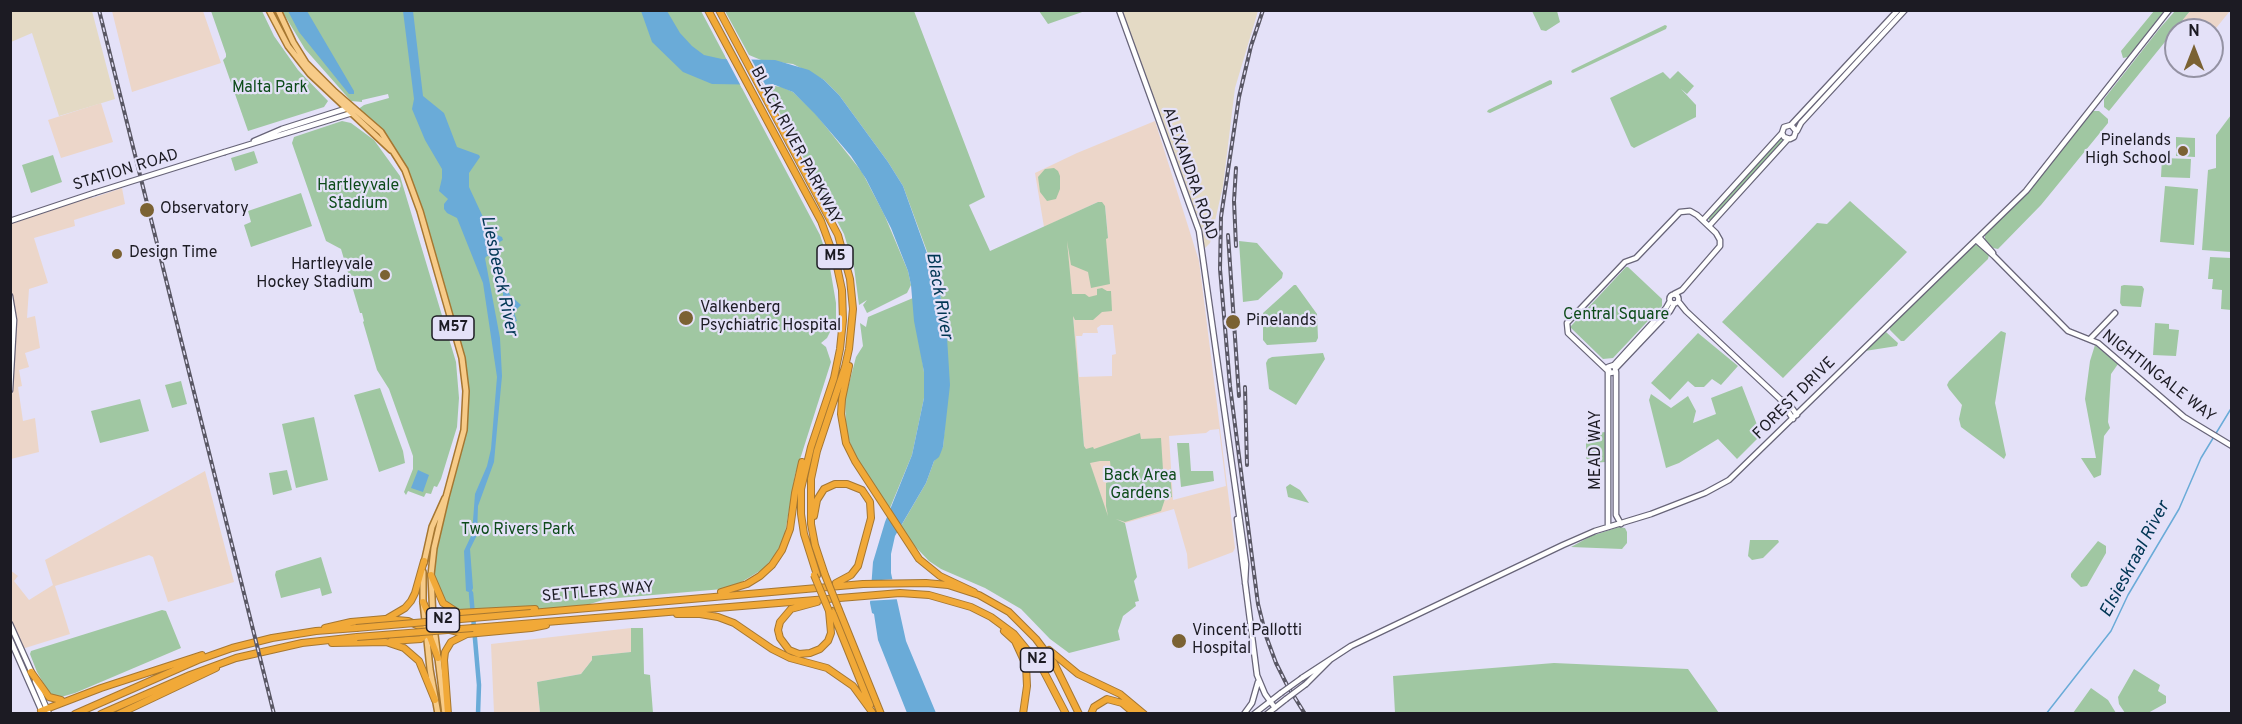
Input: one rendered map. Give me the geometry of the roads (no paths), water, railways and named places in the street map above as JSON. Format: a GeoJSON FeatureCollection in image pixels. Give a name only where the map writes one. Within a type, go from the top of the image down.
{"type":"FeatureCollection","features":[{"type":"Feature","properties":{"kind":"highway","name":"BLACK RIVER PARKWAY"},"geometry":{"type":"LineString","coordinates":[[708,10],[821,221],[836,262],[842,291],[843,320],[840,350],[834,378],[805,467],[801,489],[801,514],[810,554],[820,573],[873,713]]}},
{"type":"Feature","properties":{"kind":"highway","name":"BLACK RIVER PARKWAY"},"geometry":{"type":"LineString","coordinates":[[718,10],[838,235],[850,279],[853,309],[852,331],[845,367],[817,451],[812,479],[811,524],[820,573]]}},
{"type":"Feature","properties":{"kind":"highway"},"geometry":{"type":"LineString","coordinates":[[853,309],[855,324],[851,360],[842,399],[842,428],[855,461],[905,541],[928,568],[940,576],[968,587],[979,595]]}},
{"type":"Feature","properties":{"kind":"highway"},"geometry":{"type":"LineString","coordinates":[[704,597],[747,584],[772,565],[782,550],[790,529],[799,473],[814,426],[821,415]]}},
{"type":"Feature","properties":{"kind":"highway"},"geometry":{"type":"LineString","coordinates":[[812,588],[839,583],[851,575],[858,566],[871,518],[870,502],[862,490],[847,484],[835,484],[824,489],[817,500],[814,519],[820,573]]}},
{"type":"Feature","properties":{"kind":"highway"},"geometry":{"type":"LineString","coordinates":[[384,619],[396,614],[411,601],[424,561]]}},
{"type":"Feature","properties":{"kind":"highway"},"geometry":{"type":"LineString","coordinates":[[431,574],[443,603],[452,610],[464,613]]}},
{"type":"Feature","properties":{"kind":"highway","name":"SETTLERS WAY"},"geometry":{"type":"LineString","coordinates":[[75,714],[226,650],[272,638],[316,631],[812,588],[926,582],[948,585],[979,595],[1009,612],[1036,639],[1054,663],[1078,714]]}},
{"type":"Feature","properties":{"kind":"highway","name":"SETTLERS WAY"},"geometry":{"type":"LineString","coordinates":[[101,714],[195,673],[236,658],[304,642],[900,593],[950,599],[993,619],[1014,634],[1034,655],[1066,714]]}},
{"type":"Feature","properties":{"kind":"highway"},"geometry":{"type":"LineString","coordinates":[[823,599],[791,609],[784,614],[778,630],[784,645],[799,654],[820,649],[828,641],[831,633],[833,610]]}},
{"type":"Feature","properties":{"kind":"highway"},"geometry":{"type":"LineString","coordinates":[[423,602],[434,620],[450,630],[468,634],[531,628],[564,620]]}},
{"type":"Feature","properties":{"kind":"highway"},"geometry":{"type":"LineString","coordinates":[[372,643],[421,639],[438,614],[574,609]]}},
{"type":"Feature","properties":{"kind":"highway","name":"BLACK RIVER PARKWAY"},"geometry":{"type":"LineString","coordinates":[[833,610],[881,714]]}},
{"type":"Feature","properties":{"kind":"highway"},"geometry":{"type":"LineString","coordinates":[[652,613],[718,616],[734,623],[772,649],[790,658],[827,668],[842,676],[853,686],[873,713]]}},
{"type":"Feature","properties":{"kind":"highway"},"geometry":{"type":"LineString","coordinates":[[316,631],[342,623],[384,619],[408,621],[426,632],[438,658]]}},
{"type":"Feature","properties":{"kind":"highway"},"geometry":{"type":"LineString","coordinates":[[993,619],[1015,641],[1024,657],[1027,674],[1023,714]]}},
{"type":"Feature","properties":{"kind":"highway"},"geometry":{"type":"LineString","coordinates":[[446,714],[445,652],[451,642],[468,634]]}},
{"type":"Feature","properties":{"kind":"highway"},"geometry":{"type":"LineString","coordinates":[[1036,639],[1039,639],[1065,665],[1078,674],[1120,694],[1144,714]]}},
{"type":"Feature","properties":{"kind":"highway"},"geometry":{"type":"LineString","coordinates":[[304,642],[386,642],[404,648],[424,669],[435,700]]}},
{"type":"Feature","properties":{"kind":"highway"},"geometry":{"type":"LineString","coordinates":[[45,711],[82,695],[195,657],[226,650]]}},
{"type":"Feature","properties":{"kind":"highway"},"geometry":{"type":"LineString","coordinates":[[119,714],[236,658]]}},
{"type":"Feature","properties":{"kind":"highway"},"geometry":{"type":"LineString","coordinates":[[31,672],[44,691],[54,699],[82,695]]}},
{"type":"Feature","properties":{"kind":"highway"},"geometry":{"type":"LineString","coordinates":[[1091,714],[1094,707],[1107,699],[1122,703],[1135,714]]}},
{"type":"Feature","properties":{"kind":"main road","name":"M57"},"geometry":{"type":"LineString","coordinates":[[269,10],[284,40],[300,63],[352,110],[381,132],[394,152],[410,182],[420,210],[460,348],[466,379],[467,406],[464,430],[446,497],[431,574],[438,658],[446,714]]}},
{"type":"Feature","properties":{"kind":"main road","name":"M57"},"geometry":{"type":"LineString","coordinates":[[278,10],[306,63],[352,110]]}},
{"type":"Feature","properties":{"kind":"main road","name":"M57"},"geometry":{"type":"LineString","coordinates":[[438,714],[423,602],[424,561],[430,534],[441,503],[446,497]]}},
{"type":"Feature","properties":{"kind":"street","name":"ALEXANDRA ROAD"},"geometry":{"type":"LineString","coordinates":[[1119,10],[1199,231],[1246,564],[1245,583],[1258,680],[1275,708]]}},
{"type":"Feature","properties":{"kind":"street"},"geometry":{"type":"LineString","coordinates":[[1703,220],[1782,134],[1784,127],[1791,125],[1899,10]]}},
{"type":"Feature","properties":{"kind":"street"},"geometry":{"type":"LineString","coordinates":[[1709,226],[1788,139],[1794,137],[1801,123],[1905,10]]}},
{"type":"Feature","properties":{"kind":"street","name":"FOREST DRIVE"},"geometry":{"type":"LineString","coordinates":[[1254,714],[1331,658],[1377,633],[1569,543],[1608,527],[1651,514],[1724,484],[1978,239],[2035,180],[2169,10]]}},
{"type":"Feature","properties":{"kind":"street","name":"STATION ROAD"},"geometry":{"type":"LineString","coordinates":[[11,221],[352,110]]}},
{"type":"Feature","properties":{"kind":"street"},"geometry":{"type":"LineString","coordinates":[[1791,125],[1797,131]]}},
{"type":"Feature","properties":{"kind":"street"},"geometry":{"type":"LineString","coordinates":[[1782,134],[1788,139]]}},
{"type":"Feature","properties":{"kind":"street"},"geometry":{"type":"LineString","coordinates":[[1690,211],[1703,220],[1719,237],[1719,248],[1612,369],[1599,362],[1568,333],[1567,323],[1625,262],[1636,258],[1680,212],[1690,211]]}},
{"type":"Feature","properties":{"kind":"street","name":"NIGHTINGALE WAY"},"geometry":{"type":"LineString","coordinates":[[1978,239],[2068,331],[2090,339],[2112,354],[2184,417],[2232,446]]}},
{"type":"Feature","properties":{"kind":"street"},"geometry":{"type":"LineString","coordinates":[[10,296],[14,320],[10,390]]}},
{"type":"Feature","properties":{"kind":"street"},"geometry":{"type":"LineString","coordinates":[[1675,300],[1780,399],[1795,417]]}},
{"type":"Feature","properties":{"kind":"street"},"geometry":{"type":"LineString","coordinates":[[2090,339],[2115,313]]}},
{"type":"Feature","properties":{"kind":"street","name":"MEAD WAY"},"geometry":{"type":"LineString","coordinates":[[1612,369],[1616,515],[1621,524]]}},
{"type":"Feature","properties":{"kind":"street","name":"MEAD WAY"},"geometry":{"type":"LineString","coordinates":[[1608,527],[1612,369]]}},
{"type":"Feature","properties":{"kind":"street"},"geometry":{"type":"LineString","coordinates":[[10,624],[31,672],[31,680]]}},
{"type":"Feature","properties":{"kind":"street"},"geometry":{"type":"LineString","coordinates":[[10,639],[45,711]]}},
{"type":"Feature","properties":{"kind":"street","name":"FOREST DRIVE"},"geometry":{"type":"LineString","coordinates":[[1267,714],[1306,684],[1331,658]]}},
{"type":"Feature","properties":{"kind":"street"},"geometry":{"type":"LineString","coordinates":[[1244,714],[1254,699],[1258,680]]}},
{"type":"Feature","properties":{"kind":"water"},"geometry":{"type":"Polygon","coordinates":[[[288,11],[307,11],[354,94],[349,94],[299,32],[288,11]]]}},
{"type":"Feature","properties":{"kind":"water"},"geometry":{"type":"Polygon","coordinates":[[[403,11],[413,11],[423,96],[444,113],[457,147],[480,157],[469,173],[469,187],[490,232],[502,237],[503,240],[493,246],[494,252],[510,295],[521,305],[514,312],[517,321],[505,320],[503,292],[493,262],[487,256],[485,258],[500,338],[502,376],[494,462],[478,506],[477,535],[470,549],[473,588],[471,593],[466,591],[464,551],[472,534],[475,494],[487,466],[491,449],[497,377],[483,283],[457,218],[444,209],[444,204],[448,199],[439,191],[442,169],[425,140],[412,109],[414,99],[403,11]]]}},
{"type":"Feature","properties":{"kind":"water","name":"Black River"},"geometry":{"type":"Polygon","coordinates":[[[641,11],[667,11],[680,33],[704,55],[722,59],[775,60],[809,70],[824,80],[839,95],[903,186],[939,287],[947,337],[950,385],[943,447],[939,457],[934,461],[926,483],[895,536],[891,554],[891,573],[906,641],[936,713],[907,713],[878,640],[870,603],[873,562],[885,522],[912,455],[924,398],[924,372],[914,321],[911,285],[908,271],[891,228],[866,179],[851,156],[793,92],[775,85],[712,84],[683,72],[652,42],[641,11]]]}},
{"type":"Feature","properties":{"kind":"water"},"geometry":{"type":"Polygon","coordinates":[[[418,470],[429,475],[423,492],[411,488],[418,470]]]}},
{"type":"Feature","properties":{"kind":"waterway","name":"Elsieskraal River"},"geometry":{"type":"LineString","coordinates":[[2046,714],[2111,631],[2128,595],[2179,509],[2201,458],[2232,407]]}},
{"type":"Feature","properties":{"kind":"waterway","name":"Liesbeeck River"},"geometry":{"type":"LineString","coordinates":[[471,593],[479,685],[478,714]]}},
{"type":"Feature","properties":{"kind":"railway"},"geometry":{"type":"LineString","coordinates":[[99,10],[274,714]]}},
{"type":"Feature","properties":{"kind":"railway"},"geometry":{"type":"LineString","coordinates":[[1263,10],[1251,46],[1239,97],[1221,217],[1220,269],[1230,386],[1258,604],[1276,663],[1305,714]]}},
{"type":"Feature","properties":{"kind":"railway"},"geometry":{"type":"LineString","coordinates":[[1236,168],[1234,201],[1236,246]]}},
{"type":"Feature","properties":{"kind":"railway"},"geometry":{"type":"LineString","coordinates":[[1228,235],[1239,396]]}},
{"type":"Feature","properties":{"kind":"railway"},"geometry":{"type":"LineString","coordinates":[[1245,387],[1247,465]]}},
{"type":"Feature","properties":{"kind":"place","name":"Pinelands High School"},"geometry":{"type":"Point","coordinates":[2183,151]}},
{"type":"Feature","properties":{"kind":"place","name":"Observatory"},"geometry":{"type":"Point","coordinates":[147,210]}},
{"type":"Feature","properties":{"kind":"place","name":"Design Time"},"geometry":{"type":"Point","coordinates":[117,254]}},
{"type":"Feature","properties":{"kind":"place","name":"Hartleyvale Hockey Stadium"},"geometry":{"type":"Point","coordinates":[385,275]}},
{"type":"Feature","properties":{"kind":"place","name":"Valkenberg Psychiatric Hospital"},"geometry":{"type":"Point","coordinates":[686,318]}},
{"type":"Feature","properties":{"kind":"place","name":"Pinelands"},"geometry":{"type":"Point","coordinates":[1233,322]}},
{"type":"Feature","properties":{"kind":"place","name":"Vincent Pallotti Hospital"},"geometry":{"type":"Point","coordinates":[1179,641]}},
{"type":"Feature","properties":{"kind":"park label","name":"Malta Park"},"geometry":{"type":"Point","coordinates":[270,89]}},
{"type":"Feature","properties":{"kind":"park label","name":"Hartleyvale Stadium"},"geometry":{"type":"Point","coordinates":[358,196]}},
{"type":"Feature","properties":{"kind":"park label","name":"Central Square"},"geometry":{"type":"Point","coordinates":[1616,316]}},
{"type":"Feature","properties":{"kind":"park label","name":"Back Area Gardens"},"geometry":{"type":"Point","coordinates":[1140,486]}},
{"type":"Feature","properties":{"kind":"park label","name":"Two Rivers Park"},"geometry":{"type":"Point","coordinates":[518,531]}}]}
